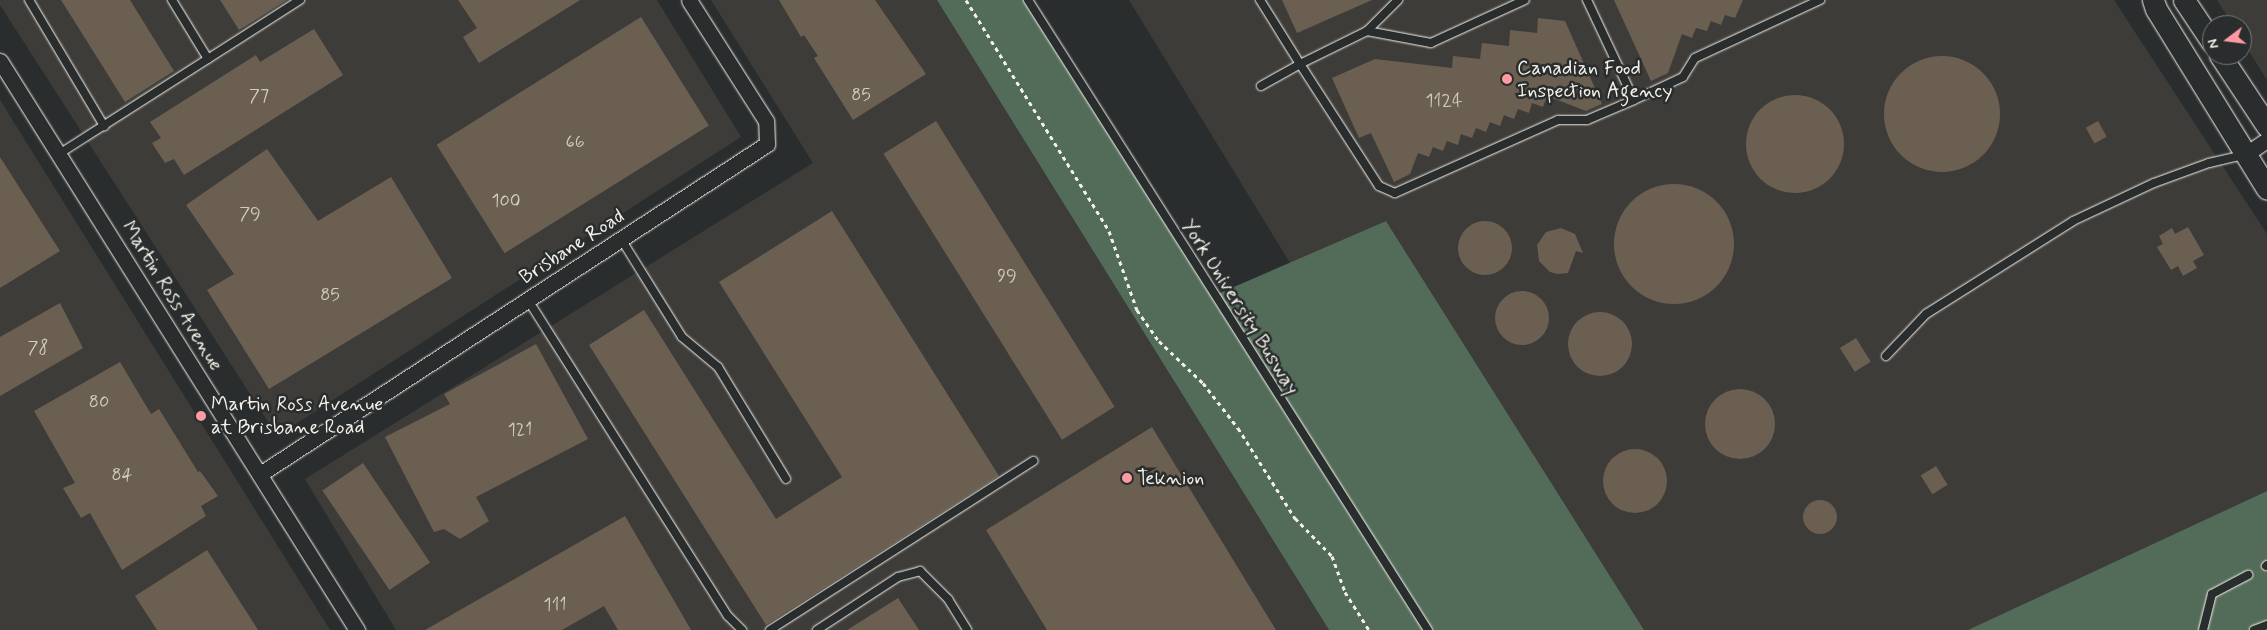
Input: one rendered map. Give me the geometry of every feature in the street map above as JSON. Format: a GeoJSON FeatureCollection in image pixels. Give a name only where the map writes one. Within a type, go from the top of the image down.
{"type":"FeatureCollection","features":[{"type":"Feature","properties":{"kind":"main road"},"geometry":{"type":"LineString","coordinates":[[2153,0],[2156,9],[2267,188]]}},
{"type":"Feature","properties":{"kind":"main road"},"geometry":{"type":"LineString","coordinates":[[2184,0],[2202,27]]}},
{"type":"Feature","properties":{"kind":"main road"},"geometry":{"type":"LineString","coordinates":[[2227,65],[2267,126]]}},
{"type":"Feature","properties":{"kind":"street","name":"Brisbane Road"},"geometry":{"type":"LineString","coordinates":[[260,474],[767,144],[766,121],[689,0]]}},
{"type":"Feature","properties":{"kind":"street","name":"Martin Ross Avenue"},"geometry":{"type":"LineString","coordinates":[[0,61],[357,630]]}},
{"type":"Feature","properties":{"kind":"street"},"geometry":{"type":"LineString","coordinates":[[2246,154],[2267,140]]}},
{"type":"Feature","properties":{"kind":"lane"},"geometry":{"type":"LineString","coordinates":[[29,0],[104,126]]}},
{"type":"Feature","properties":{"kind":"lane"},"geometry":{"type":"LineString","coordinates":[[172,0],[208,59]]}},
{"type":"Feature","properties":{"kind":"lane"},"geometry":{"type":"LineString","coordinates":[[59,154],[300,0]]}},
{"type":"Feature","properties":{"kind":"lane","name":"York University Busway"},"geometry":{"type":"LineString","coordinates":[[1028,0],[1428,630]]}},
{"type":"Feature","properties":{"kind":"lane"},"geometry":{"type":"LineString","coordinates":[[1260,0],[1379,186],[1395,193],[1558,120],[1587,120],[1683,78],[1695,58],[1820,0]]}},
{"type":"Feature","properties":{"kind":"lane"},"geometry":{"type":"LineString","coordinates":[[1261,86],[1300,64],[1367,31],[1398,0]]}},
{"type":"Feature","properties":{"kind":"lane"},"geometry":{"type":"LineString","coordinates":[[1367,31],[1431,43],[1525,0]]}},
{"type":"Feature","properties":{"kind":"lane"},"geometry":{"type":"LineString","coordinates":[[1587,0],[1634,100]]}},
{"type":"Feature","properties":{"kind":"lane"},"geometry":{"type":"LineString","coordinates":[[1886,356],[1926,314],[2073,221],[2154,183],[2209,163],[2246,154]]}},
{"type":"Feature","properties":{"kind":"lane"},"geometry":{"type":"LineString","coordinates":[[621,239],[682,337],[718,367],[786,479]]}},
{"type":"Feature","properties":{"kind":"lane"},"geometry":{"type":"LineString","coordinates":[[528,300],[728,616],[742,630]]}},
{"type":"Feature","properties":{"kind":"lane"},"geometry":{"type":"LineString","coordinates":[[770,630],[1033,461]]}},
{"type":"Feature","properties":{"kind":"lane"},"geometry":{"type":"LineString","coordinates":[[818,630],[898,577],[920,571],[948,599],[967,630]]}},
{"type":"Feature","properties":{"kind":"lane"},"geometry":{"type":"LineString","coordinates":[[2203,630],[2212,594],[2248,575]]}},
{"type":"Feature","properties":{"kind":"lane"},"geometry":{"type":"LineString","coordinates":[[2254,630],[2267,625]]}},
{"type":"Feature","properties":{"kind":"path"},"geometry":{"type":"LineString","coordinates":[[966,0],[1109,231],[1137,310],[1159,341],[1203,383],[1238,428],[1295,518],[1332,556],[1345,592],[1369,630]]}},
{"type":"Feature","properties":{"kind":"shaded area"},"geometry":{"type":"Polygon","coordinates":[[[0,0],[657,0],[741,137],[277,436],[0,5],[0,0]]]}},
{"type":"Feature","properties":{"kind":"shaded area"},"geometry":{"type":"Polygon","coordinates":[[[711,0],[937,0],[1329,630],[396,630],[305,479],[813,163],[711,0]]]}},
{"type":"Feature","properties":{"kind":"shaded area"},"geometry":{"type":"Polygon","coordinates":[[[1129,0],[2114,0],[2267,234],[2267,491],[1968,630],[1644,630],[1386,221],[1290,263],[1129,0]]]}},
{"type":"Feature","properties":{"kind":"shaded area"},"geometry":{"type":"Polygon","coordinates":[[[2217,0],[2267,0],[2267,80],[2252,56],[2252,15],[2227,15],[2217,0]]]}},
{"type":"Feature","properties":{"kind":"shaded area"},"geometry":{"type":"Polygon","coordinates":[[[0,100],[330,630],[0,630],[0,100]]]}},
{"type":"Feature","properties":{"kind":"green space"},"geometry":{"type":"Polygon","coordinates":[[[937,0],[1031,0],[1213,296],[1386,221],[1644,630],[1329,630],[937,0]]]}},
{"type":"Feature","properties":{"kind":"green space"},"geometry":{"type":"Polygon","coordinates":[[[2267,491],[2267,630],[1968,630],[2267,491]]]}},
{"type":"Feature","properties":{"kind":"building"},"geometry":{"type":"Polygon","coordinates":[[[61,0],[130,0],[174,71],[125,102],[61,0]]]}},
{"type":"Feature","properties":{"kind":"building"},"geometry":{"type":"Polygon","coordinates":[[[220,0],[287,0],[239,30],[220,0]]]}},
{"type":"Feature","properties":{"kind":"building"},"geometry":{"type":"Polygon","coordinates":[[[458,0],[580,0],[479,63],[463,37],[477,28],[458,0]]]}},
{"type":"Feature","properties":{"kind":"building"},"geometry":{"type":"Polygon","coordinates":[[[779,0],[875,0],[926,74],[853,120],[814,58],[818,56],[804,35],[801,37],[779,0]]]}},
{"type":"Feature","properties":{"kind":"building"},"geometry":{"type":"Polygon","coordinates":[[[1282,0],[1372,0],[1297,33],[1282,0]]]}},
{"type":"Feature","properties":{"kind":"building"},"geometry":{"type":"Polygon","coordinates":[[[1614,0],[1743,0],[1735,18],[1725,15],[1721,25],[1711,21],[1707,31],[1696,28],[1692,38],[1682,34],[1668,73],[1651,81],[1614,0]]]}},
{"type":"Feature","properties":{"kind":"building"},"geometry":{"type":"Polygon","coordinates":[[[641,17],[709,126],[504,253],[437,145],[641,17]]]}},
{"type":"Feature","properties":{"kind":"building"},"geometry":{"type":"Polygon","coordinates":[[[1538,18],[1565,21],[1602,104],[1586,111],[1547,96],[1543,107],[1532,103],[1529,113],[1518,109],[1514,119],[1504,115],[1500,126],[1490,122],[1486,132],[1476,128],[1472,138],[1461,134],[1458,145],[1447,141],[1443,151],[1433,147],[1429,157],[1418,153],[1410,174],[1394,182],[1371,133],[1359,138],[1332,78],[1375,59],[1452,68],[1453,56],[1480,59],[1482,43],[1509,46],[1510,30],[1537,33],[1538,18]]]}},
{"type":"Feature","properties":{"kind":"building"},"geometry":{"type":"Polygon","coordinates":[[[314,29],[343,75],[184,175],[174,159],[165,163],[152,143],[161,138],[150,122],[256,55],[260,62],[314,29]]]}},
{"type":"Feature","properties":{"kind":"building"},"geometry":{"type":"Polygon","coordinates":[[[1942,56],[1964,60],[1983,73],[1996,92],[2000,114],[1996,136],[1983,155],[1964,168],[1942,172],[1920,168],[1901,155],[1888,136],[1884,114],[1888,92],[1901,73],[1920,60],[1942,56]]]}},
{"type":"Feature","properties":{"kind":"building"},"geometry":{"type":"Polygon","coordinates":[[[1795,95],[1814,99],[1830,109],[1840,125],[1844,144],[1840,163],[1830,179],[1814,189],[1795,193],[1776,189],[1760,179],[1750,163],[1746,144],[1750,125],[1760,109],[1776,99],[1795,95]]]}},
{"type":"Feature","properties":{"kind":"building"},"geometry":{"type":"Polygon","coordinates":[[[936,121],[1115,407],[1062,440],[883,154],[936,121]]]}},
{"type":"Feature","properties":{"kind":"building"},"geometry":{"type":"Polygon","coordinates":[[[2098,121],[2107,137],[2094,144],[2086,128],[2098,121]]]}},
{"type":"Feature","properties":{"kind":"building"},"geometry":{"type":"Polygon","coordinates":[[[267,149],[318,221],[391,177],[452,278],[269,389],[207,290],[234,274],[186,205],[267,149]]]}},
{"type":"Feature","properties":{"kind":"building"},"geometry":{"type":"Polygon","coordinates":[[[0,157],[60,251],[0,288],[0,157]]]}},
{"type":"Feature","properties":{"kind":"building"},"geometry":{"type":"Polygon","coordinates":[[[1674,184],[1697,189],[1707,194],[1716,202],[1724,211],[1729,221],[1734,244],[1729,267],[1724,277],[1716,286],[1707,294],[1697,299],[1674,304],[1651,299],[1641,294],[1632,286],[1624,277],[1619,267],[1614,244],[1619,221],[1624,211],[1632,202],[1641,194],[1651,189],[1674,184]]]}},
{"type":"Feature","properties":{"kind":"building"},"geometry":{"type":"Polygon","coordinates":[[[832,211],[999,476],[766,625],[589,345],[644,310],[776,519],[842,477],[719,282],[832,211]]]}},
{"type":"Feature","properties":{"kind":"building"},"geometry":{"type":"Polygon","coordinates":[[[1485,221],[1504,229],[1512,248],[1504,267],[1485,275],[1466,267],[1458,248],[1466,229],[1485,221]]]}},
{"type":"Feature","properties":{"kind":"building"},"geometry":{"type":"Polygon","coordinates":[[[2188,227],[2204,255],[2193,261],[2197,268],[2183,276],[2178,266],[2171,270],[2157,247],[2163,244],[2159,236],[2172,228],[2175,234],[2188,227]]]}},
{"type":"Feature","properties":{"kind":"building"},"geometry":{"type":"Polygon","coordinates":[[[1561,228],[1575,234],[1583,253],[1576,251],[1568,273],[1558,274],[1550,272],[1539,261],[1537,245],[1546,232],[1561,228]]]}},
{"type":"Feature","properties":{"kind":"building"},"geometry":{"type":"Polygon","coordinates":[[[1522,291],[1532,293],[1541,299],[1547,308],[1549,318],[1547,328],[1541,337],[1532,343],[1522,345],[1512,343],[1503,337],[1497,328],[1495,318],[1497,308],[1503,299],[1512,293],[1522,291]]]}},
{"type":"Feature","properties":{"kind":"building"},"geometry":{"type":"Polygon","coordinates":[[[60,303],[83,348],[0,396],[0,337],[60,303]]]}},
{"type":"Feature","properties":{"kind":"building"},"geometry":{"type":"Polygon","coordinates":[[[1600,312],[1612,314],[1623,321],[1630,332],[1632,344],[1630,356],[1623,367],[1612,374],[1600,376],[1588,374],[1577,367],[1570,356],[1568,344],[1570,332],[1577,321],[1588,314],[1600,312]]]}},
{"type":"Feature","properties":{"kind":"building"},"geometry":{"type":"Polygon","coordinates":[[[1856,338],[1871,362],[1855,372],[1840,348],[1856,338]]]}},
{"type":"Feature","properties":{"kind":"building"},"geometry":{"type":"Polygon","coordinates":[[[536,344],[588,439],[476,497],[489,521],[460,539],[444,529],[434,532],[385,437],[450,404],[444,394],[536,344]]]}},
{"type":"Feature","properties":{"kind":"building"},"geometry":{"type":"Polygon","coordinates":[[[120,362],[151,414],[159,409],[198,472],[200,471],[218,496],[201,506],[206,516],[122,570],[90,513],[81,518],[63,488],[75,483],[34,411],[120,362]]]}},
{"type":"Feature","properties":{"kind":"building"},"geometry":{"type":"Polygon","coordinates":[[[1733,389],[1747,389],[1760,395],[1769,404],[1775,417],[1773,437],[1765,449],[1747,459],[1733,459],[1720,453],[1711,444],[1705,431],[1705,417],[1711,404],[1720,395],[1733,389]]]}},
{"type":"Feature","properties":{"kind":"building","name":"Teknion"},"geometry":{"type":"Polygon","coordinates":[[[1152,427],[1276,630],[1047,630],[986,530],[1152,427]]]}},
{"type":"Feature","properties":{"kind":"building"},"geometry":{"type":"Polygon","coordinates":[[[1635,449],[1647,451],[1658,458],[1665,469],[1667,481],[1665,493],[1658,504],[1647,511],[1635,513],[1623,511],[1612,504],[1605,493],[1603,481],[1605,469],[1612,458],[1623,451],[1635,449]]]}},
{"type":"Feature","properties":{"kind":"building"},"geometry":{"type":"Polygon","coordinates":[[[363,463],[430,562],[389,590],[322,490],[363,463]]]}},
{"type":"Feature","properties":{"kind":"building"},"geometry":{"type":"Polygon","coordinates":[[[1936,466],[1948,485],[1932,494],[1921,476],[1936,466]]]}},
{"type":"Feature","properties":{"kind":"building"},"geometry":{"type":"Polygon","coordinates":[[[1820,500],[1832,505],[1837,517],[1832,529],[1820,534],[1808,529],[1803,517],[1808,505],[1820,500]]]}},
{"type":"Feature","properties":{"kind":"building"},"geometry":{"type":"Polygon","coordinates":[[[625,516],[691,630],[618,630],[604,606],[562,630],[425,630],[625,516]]]}},
{"type":"Feature","properties":{"kind":"building"},"geometry":{"type":"Polygon","coordinates":[[[207,550],[258,630],[157,630],[135,596],[207,550]]]}},
{"type":"Feature","properties":{"kind":"building"},"geometry":{"type":"Polygon","coordinates":[[[898,598],[919,630],[847,630],[898,598]]]}},
{"type":"Feature","properties":{"kind":"place","name":"Canadian Food Inspection Agency"},"geometry":{"type":"Point","coordinates":[1507,79]}},
{"type":"Feature","properties":{"kind":"place","name":"Martin Ross Avenue at Brisbane Road"},"geometry":{"type":"Point","coordinates":[201,416]}},
{"type":"Feature","properties":{"kind":"place","name":"Teknion"},"geometry":{"type":"Point","coordinates":[1127,478]}}]}
